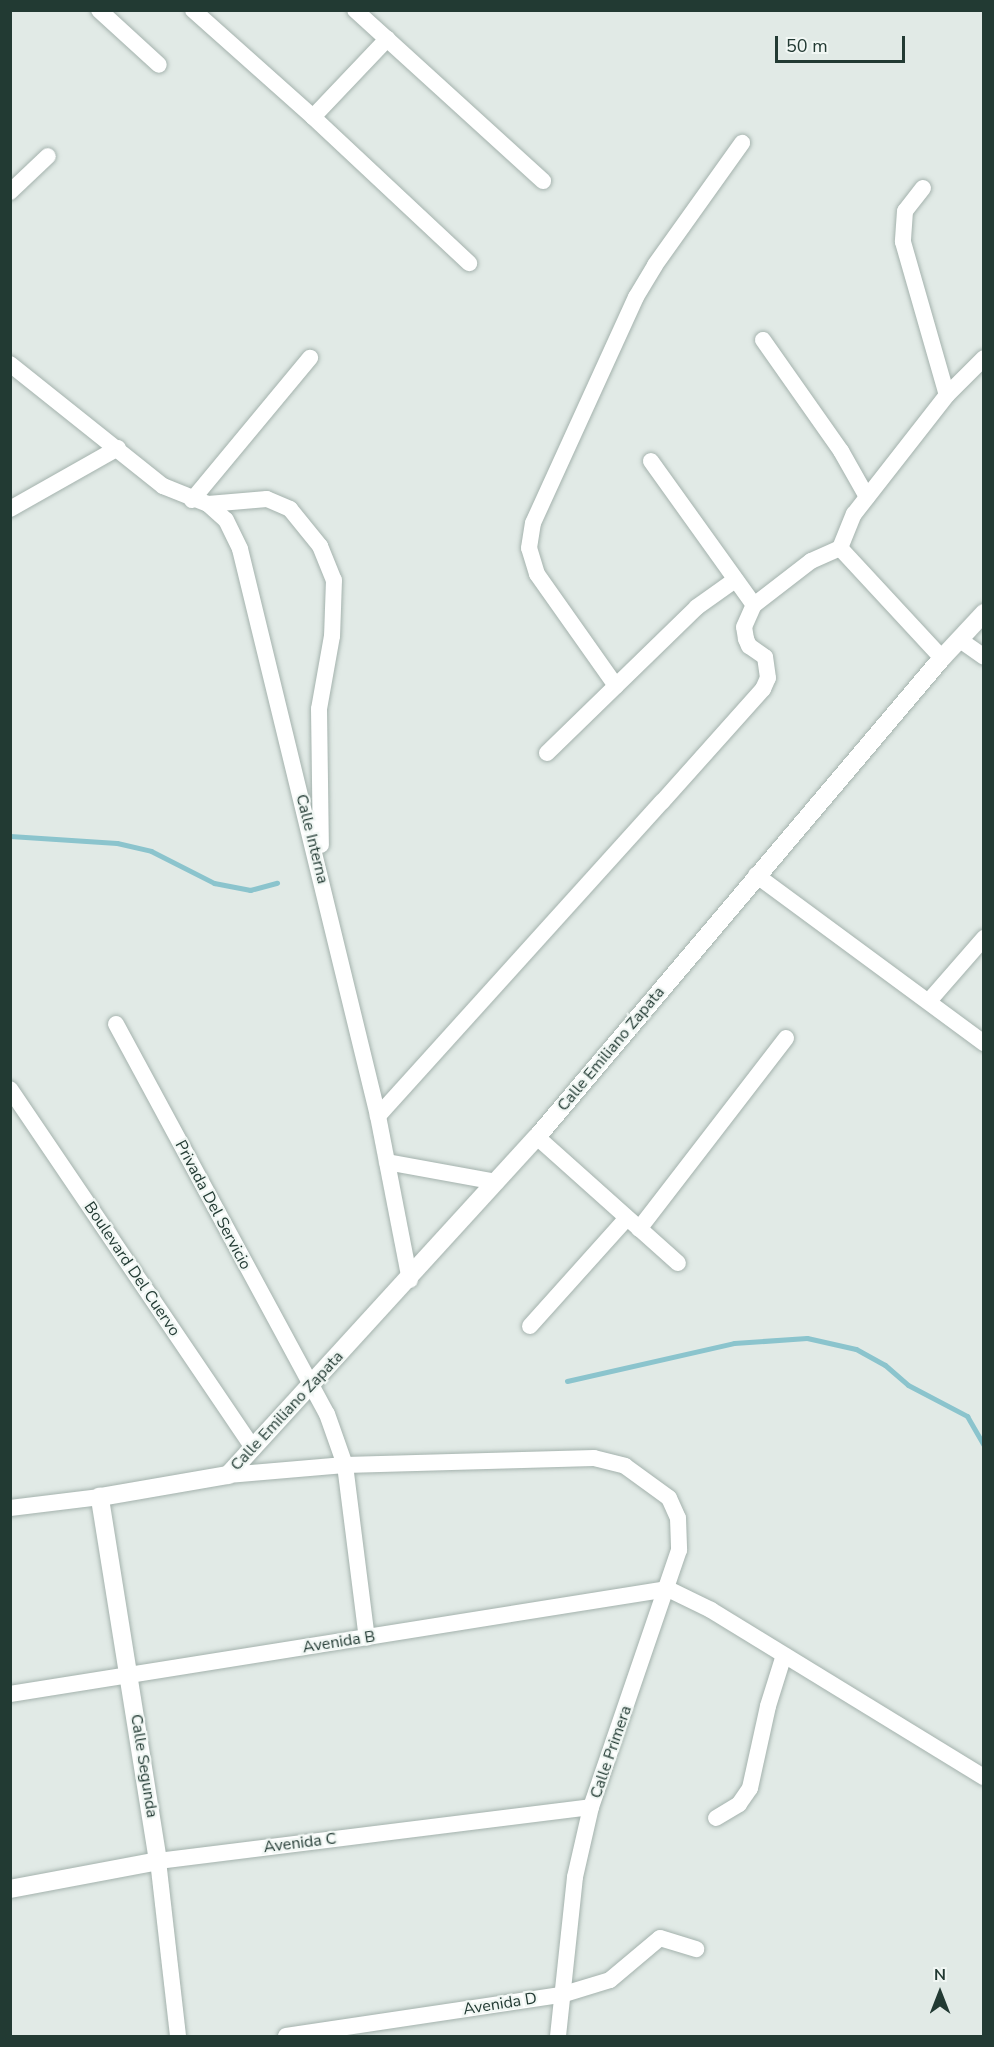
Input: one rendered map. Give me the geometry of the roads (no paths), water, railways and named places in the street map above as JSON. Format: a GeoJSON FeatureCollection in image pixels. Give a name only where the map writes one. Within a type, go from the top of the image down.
{"type":"FeatureCollection","features":[{"type":"Feature","properties":{"kind":"main road","name":"Calle Emiliano Zapata"},"geometry":{"type":"LineString","coordinates":[[100,1497],[228,1475],[410,1280],[537,1137],[756,875],[942,658],[984,613]]}},
{"type":"Feature","properties":{"kind":"main road","name":"Calle Segunda"},"geometry":{"type":"LineString","coordinates":[[100,1497],[158,1861]]}},
{"type":"Feature","properties":{"kind":"main road","name":"Avenida C"},"geometry":{"type":"LineString","coordinates":[[10,1889],[158,1861]]}},
{"type":"Feature","properties":{"kind":"street"},"geometry":{"type":"LineString","coordinates":[[99,10],[159,65]]}},
{"type":"Feature","properties":{"kind":"street"},"geometry":{"type":"LineString","coordinates":[[193,10],[313,117],[469,263]]}},
{"type":"Feature","properties":{"kind":"street"},"geometry":{"type":"LineString","coordinates":[[355,10],[543,181]]}},
{"type":"Feature","properties":{"kind":"street"},"geometry":{"type":"LineString","coordinates":[[313,117],[387,39]]}},
{"type":"Feature","properties":{"kind":"street"},"geometry":{"type":"LineString","coordinates":[[616,686],[537,574],[529,548],[533,523],[636,297],[655,265],[742,143]]}},
{"type":"Feature","properties":{"kind":"street"},"geometry":{"type":"LineString","coordinates":[[10,192],[48,156]]}},
{"type":"Feature","properties":{"kind":"street"},"geometry":{"type":"LineString","coordinates":[[923,188],[905,211],[903,242],[947,395]]}},
{"type":"Feature","properties":{"kind":"street"},"geometry":{"type":"LineString","coordinates":[[763,340],[841,451],[867,497]]}},
{"type":"Feature","properties":{"kind":"street"},"geometry":{"type":"LineString","coordinates":[[200,502],[310,358]]}},
{"type":"Feature","properties":{"kind":"street"},"geometry":{"type":"LineString","coordinates":[[378,1116],[763,689],[769,668],[765,657],[749,646],[744,627],[754,604],[811,561],[840,548],[854,513],[947,395],[984,358]]}},
{"type":"Feature","properties":{"kind":"street"},"geometry":{"type":"LineString","coordinates":[[10,364],[163,486],[200,502],[267,499],[290,509],[320,546],[334,580],[332,636],[319,709],[321,873]]}},
{"type":"Feature","properties":{"kind":"street"},"geometry":{"type":"LineString","coordinates":[[10,509],[118,448]]}},
{"type":"Feature","properties":{"kind":"street"},"geometry":{"type":"LineString","coordinates":[[651,461],[754,604]]}},
{"type":"Feature","properties":{"kind":"street","name":"Calle Interna"},"geometry":{"type":"LineString","coordinates":[[200,502],[226,520],[240,549],[321,873],[378,1116],[410,1280]]}},
{"type":"Feature","properties":{"kind":"street"},"geometry":{"type":"LineString","coordinates":[[840,548],[942,658]]}},
{"type":"Feature","properties":{"kind":"street"},"geometry":{"type":"LineString","coordinates":[[547,753],[697,607],[735,580]]}},
{"type":"Feature","properties":{"kind":"street"},"geometry":{"type":"LineString","coordinates":[[960,640],[984,657]]}},
{"type":"Feature","properties":{"kind":"street"},"geometry":{"type":"LineString","coordinates":[[756,875],[984,1043]]}},
{"type":"Feature","properties":{"kind":"street"},"geometry":{"type":"LineString","coordinates":[[928,1001],[984,938]]}},
{"type":"Feature","properties":{"kind":"street","name":"Privada Del Servicio"},"geometry":{"type":"LineString","coordinates":[[116,1024],[327,1414],[345,1465],[367,1638]]}},
{"type":"Feature","properties":{"kind":"street"},"geometry":{"type":"LineString","coordinates":[[530,1326],[632,1224],[786,1038]]}},
{"type":"Feature","properties":{"kind":"street","name":"Boulevard Del Cuervo"},"geometry":{"type":"LineString","coordinates":[[10,1089],[253,1448]]}},
{"type":"Feature","properties":{"kind":"street"},"geometry":{"type":"LineString","coordinates":[[537,1137],[678,1263]]}},
{"type":"Feature","properties":{"kind":"street"},"geometry":{"type":"LineString","coordinates":[[387,1162],[496,1182]]}},
{"type":"Feature","properties":{"kind":"street","name":"Calle Emiliano Zapata"},"geometry":{"type":"LineString","coordinates":[[228,1475],[345,1465],[594,1458],[626,1466],[651,1482]]}},
{"type":"Feature","properties":{"kind":"street","name":"Calle Primera"},"geometry":{"type":"LineString","coordinates":[[558,2037],[575,1877],[591,1807],[668,1589],[678,1550],[678,1518],[669,1498],[651,1482]]}},
{"type":"Feature","properties":{"kind":"street","name":"Calle Emiliano Zapata"},"geometry":{"type":"LineString","coordinates":[[10,1508],[100,1497]]}},
{"type":"Feature","properties":{"kind":"street"},"geometry":{"type":"LineString","coordinates":[[668,1589],[984,1777]]}},
{"type":"Feature","properties":{"kind":"street","name":"Avenida B"},"geometry":{"type":"LineString","coordinates":[[10,1694],[668,1589]]}},
{"type":"Feature","properties":{"kind":"street"},"geometry":{"type":"LineString","coordinates":[[716,1818],[739,1804],[750,1788],[768,1706],[784,1656]]}},
{"type":"Feature","properties":{"kind":"street","name":"Avenida C"},"geometry":{"type":"LineString","coordinates":[[158,1861],[591,1807]]}},
{"type":"Feature","properties":{"kind":"street","name":"Calle Segunda"},"geometry":{"type":"LineString","coordinates":[[158,1861],[178,2037]]}},
{"type":"Feature","properties":{"kind":"street","name":"Avenida D"},"geometry":{"type":"LineString","coordinates":[[286,2037],[561,1995],[610,1980],[660,1938],[696,1949]]}},
{"type":"Feature","properties":{"kind":"waterway"},"geometry":{"type":"LineString","coordinates":[[10,836],[117,843],[151,851],[214,883],[250,890],[277,883]]}},
{"type":"Feature","properties":{"kind":"waterway"},"geometry":{"type":"LineString","coordinates":[[567,1381],[734,1343],[807,1338],[856,1349],[885,1365],[908,1385],[967,1416],[984,1445]]}}]}
